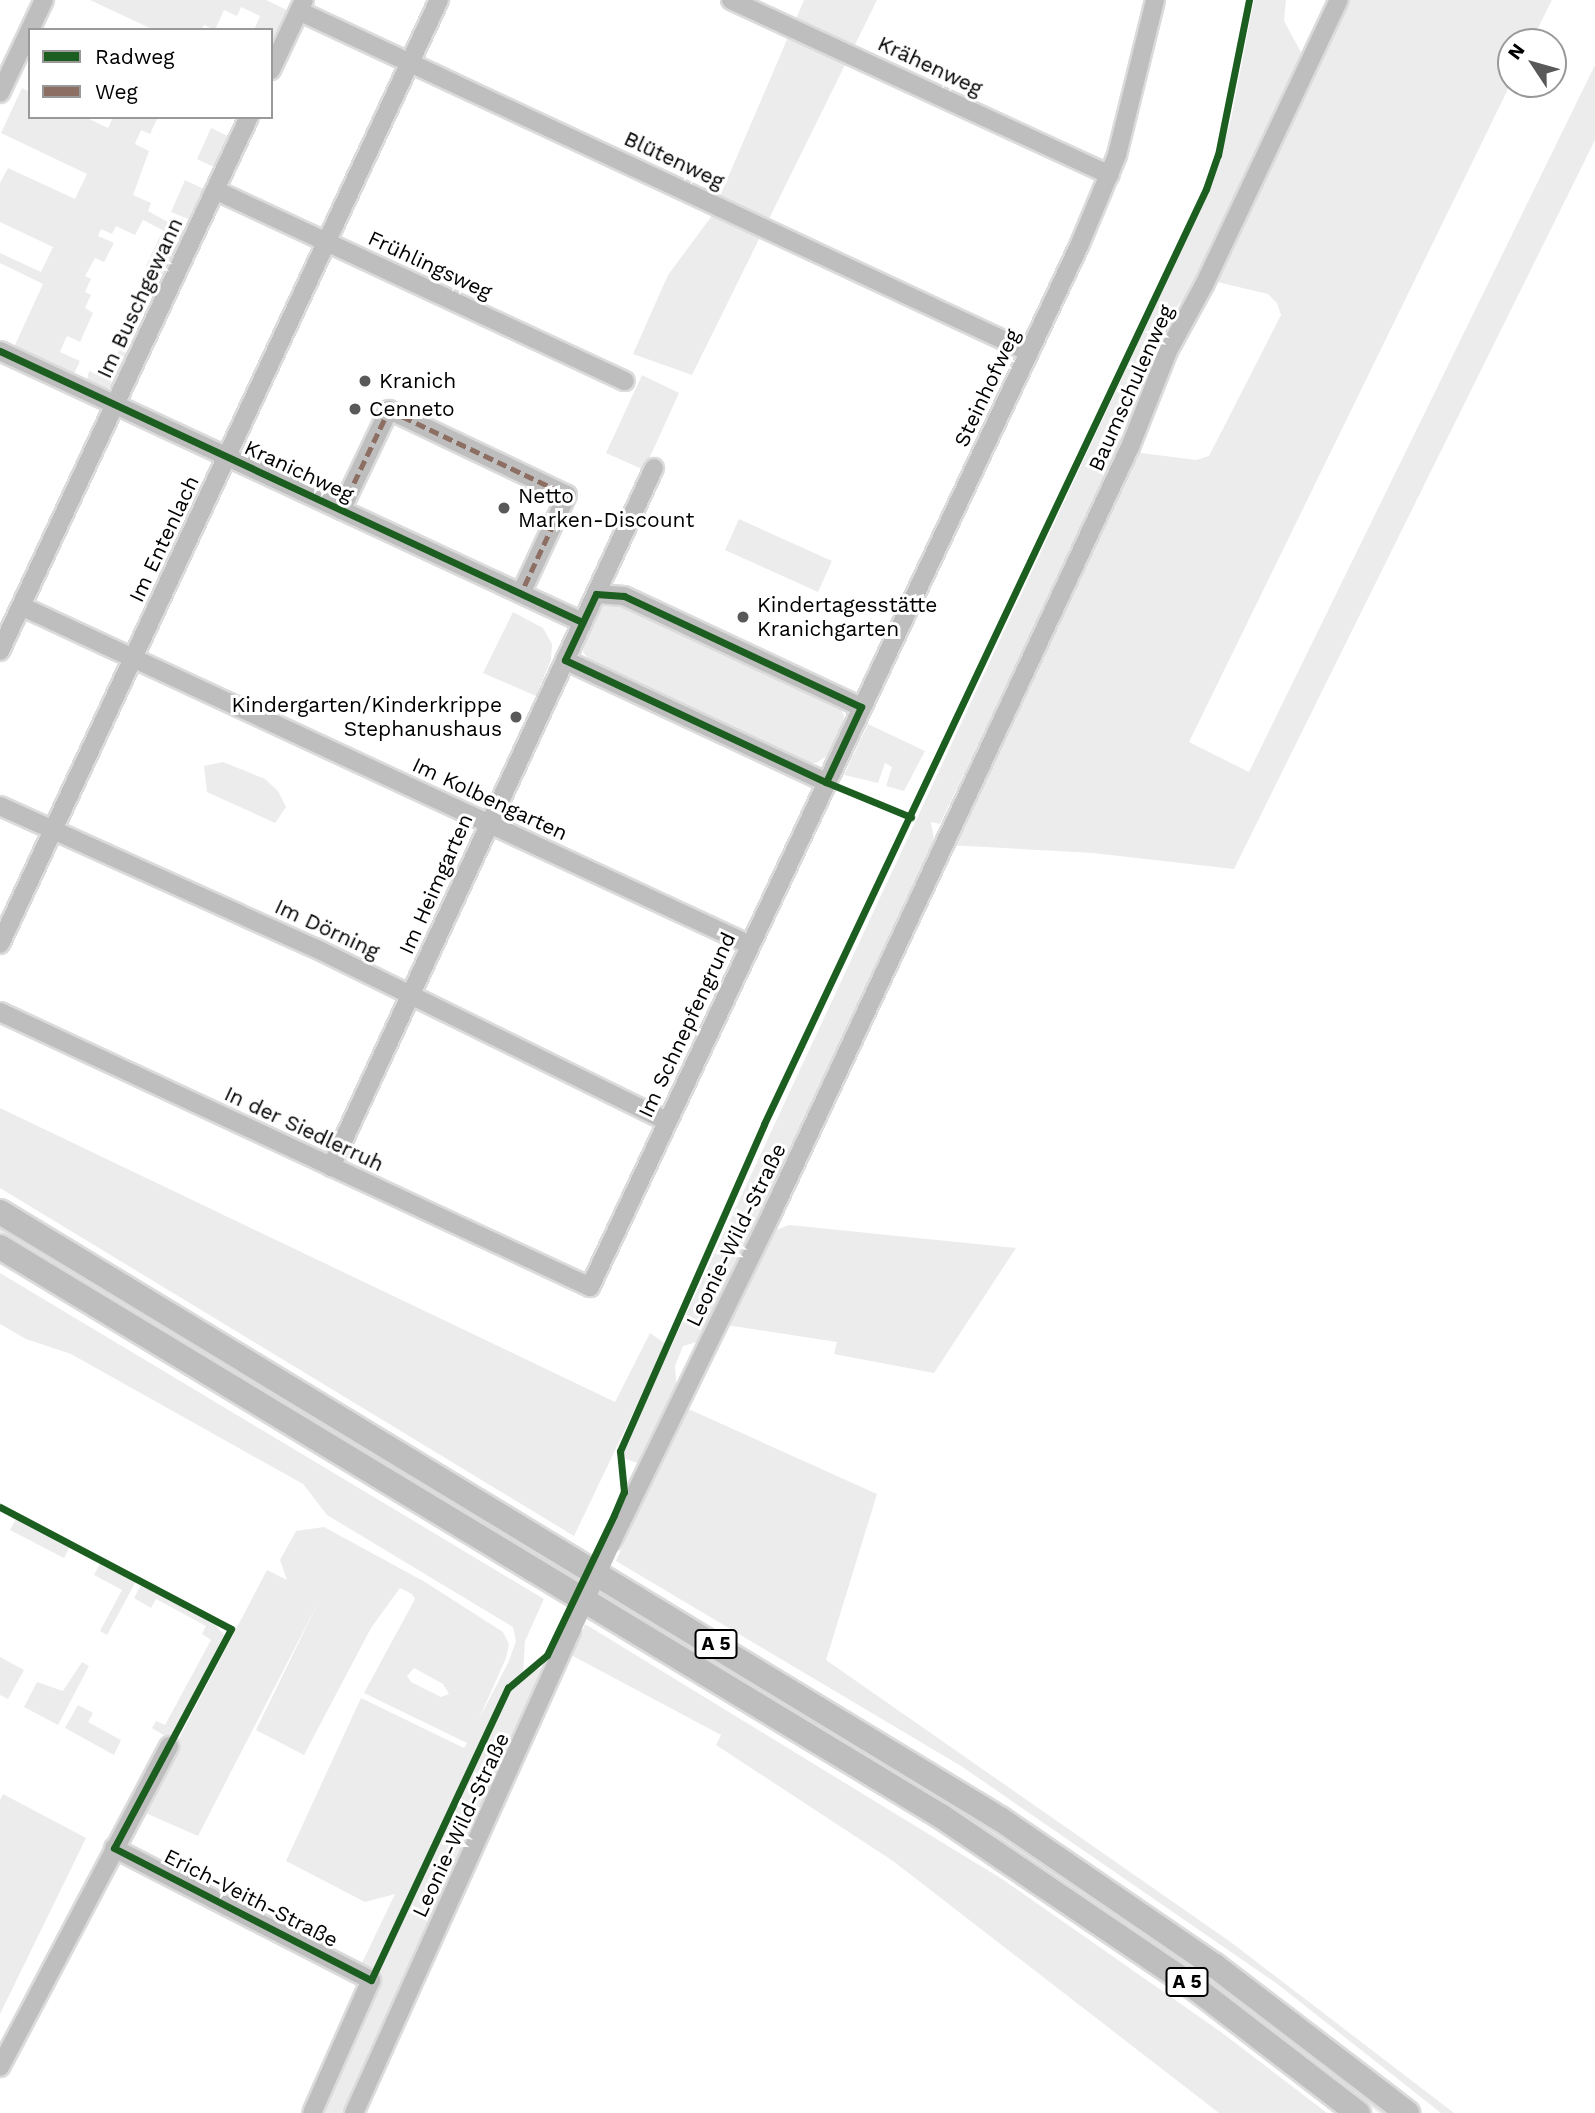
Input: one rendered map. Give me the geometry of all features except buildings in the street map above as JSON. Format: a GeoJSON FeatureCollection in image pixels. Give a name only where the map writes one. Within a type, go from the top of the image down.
{"type":"FeatureCollection","features":[{"type":"Feature","properties":{"kind":"highway","name":"A 5"},"geometry":{"type":"LineString","coordinates":[[0,1212],[1000,1819],[1215,1966],[1407,2113]]}},
{"type":"Feature","properties":{"kind":"highway","name":"A 5"},"geometry":{"type":"LineString","coordinates":[[0,1247],[998,1853],[1198,1990],[1358,2113]]}},
{"type":"Feature","properties":{"kind":"street"},"geometry":{"type":"LineString","coordinates":[[31,28],[44,0]]}},
{"type":"Feature","properties":{"kind":"street","name":"Im Entenlach"},"geometry":{"type":"LineString","coordinates":[[0,944],[439,0]]}},
{"type":"Feature","properties":{"kind":"street","name":"Krähenweg"},"geometry":{"type":"LineString","coordinates":[[731,0],[1109,175]]}},
{"type":"Feature","properties":{"kind":"street","name":"Steinhofweg"},"geometry":{"type":"LineString","coordinates":[[826,782],[1029,352],[1109,175],[1141,71],[1155,0]]}},
{"type":"Feature","properties":{"kind":"street","name":"Baumschulenweg"},"geometry":{"type":"LineString","coordinates":[[948,834],[1130,447],[1168,351],[1205,284],[1339,0]]}},
{"type":"Feature","properties":{"kind":"street"},"geometry":{"type":"LineString","coordinates":[[273,66],[301,6]]}},
{"type":"Feature","properties":{"kind":"street","name":"Blütenweg"},"geometry":{"type":"LineString","coordinates":[[301,6],[410,63],[1029,352]]}},
{"type":"Feature","properties":{"kind":"street"},"geometry":{"type":"LineString","coordinates":[[0,93],[28,34]]}},
{"type":"Feature","properties":{"kind":"street","name":"Im Buschgewann"},"geometry":{"type":"LineString","coordinates":[[0,651],[248,119]]}},
{"type":"Feature","properties":{"kind":"street","name":"Frühlingsweg"},"geometry":{"type":"LineString","coordinates":[[215,190],[625,381]]}},
{"type":"Feature","properties":{"kind":"street","name":"Kranichweg"},"geometry":{"type":"LineString","coordinates":[[0,351],[582,622]]}},
{"type":"Feature","properties":{"kind":"street","name":"Kranichweg"},"geometry":{"type":"LineString","coordinates":[[341,510],[389,410],[567,495],[521,593]]}},
{"type":"Feature","properties":{"kind":"street","name":"Im Heimgarten"},"geometry":{"type":"LineString","coordinates":[[331,1167],[654,468]]}},
{"type":"Feature","properties":{"kind":"street"},"geometry":{"type":"LineString","coordinates":[[596,594],[624,596],[861,706]]}},
{"type":"Feature","properties":{"kind":"street","name":"Im Kolbengarten"},"geometry":{"type":"LineString","coordinates":[[21,606],[750,945]]}},
{"type":"Feature","properties":{"kind":"street"},"geometry":{"type":"LineString","coordinates":[[565,660],[826,782]]}},
{"type":"Feature","properties":{"kind":"street","name":"Im Schnepfengrund"},"geometry":{"type":"LineString","coordinates":[[590,1287],[826,782]]}},
{"type":"Feature","properties":{"kind":"street","name":"Im Dörning"},"geometry":{"type":"LineString","coordinates":[[0,806],[54,828],[411,994],[667,1121]]}},
{"type":"Feature","properties":{"kind":"street","name":"Leonie-Wild-Straße"},"geometry":{"type":"LineString","coordinates":[[354,2113],[612,1541],[771,1215],[948,834]]}},
{"type":"Feature","properties":{"kind":"street","name":"In der Siedlerruh"},"geometry":{"type":"LineString","coordinates":[[0,1012],[590,1287]]}},
{"type":"Feature","properties":{"kind":"street"},"geometry":{"type":"LineString","coordinates":[[0,2067],[169,1746]]}},
{"type":"Feature","properties":{"kind":"street","name":"Erich-Veith-Straße"},"geometry":{"type":"LineString","coordinates":[[114,1849],[371,1980],[312,2113]]}},
{"type":"Feature","properties":{"kind":"shaded area"},"geometry":{"type":"Polygon","coordinates":[[[90,0],[266,0],[291,12],[273,50],[273,28],[255,28],[260,16],[241,7],[237,16],[224,10],[216,28],[204,25],[202,28],[150,28],[90,0]]]}},
{"type":"Feature","properties":{"kind":"shaded area"},"geometry":{"type":"Polygon","coordinates":[[[804,0],[877,0],[692,375],[633,354],[668,275],[711,217],[804,0]]]}},
{"type":"Feature","properties":{"kind":"shaded area"},"geometry":{"type":"Polygon","coordinates":[[[1254,0],[1286,0],[1284,21],[1302,54],[1188,293],[1156,333],[1121,432],[1120,449],[940,824],[931,822],[934,839],[701,1341],[683,1346],[675,1366],[677,1391],[643,1465],[626,1459],[623,1450],[1213,182],[1231,119],[1254,0]]]}},
{"type":"Feature","properties":{"kind":"shaded area"},"geometry":{"type":"Polygon","coordinates":[[[1343,0],[1552,0],[1538,28],[1497,28],[1497,98],[1504,98],[1189,742],[1249,772],[1595,65],[1595,140],[1234,869],[1093,853],[949,845],[1134,452],[1196,460],[1209,456],[1281,315],[1277,303],[1268,294],[1213,281],[1343,0]]]}},
{"type":"Feature","properties":{"kind":"shaded area"},"geometry":{"type":"Polygon","coordinates":[[[22,88],[28,91],[28,119],[89,119],[108,128],[112,119],[157,119],[150,134],[141,130],[135,144],[149,151],[133,195],[151,203],[148,211],[188,233],[184,241],[143,220],[135,235],[116,226],[112,234],[101,229],[98,236],[114,243],[104,262],[95,258],[85,276],[91,279],[85,292],[91,295],[85,308],[93,313],[80,342],[67,336],[60,352],[80,361],[74,374],[15,345],[43,284],[0,263],[0,253],[41,272],[53,247],[0,222],[0,183],[8,168],[75,199],[87,174],[1,133],[22,88]]]}},
{"type":"Feature","properties":{"kind":"shaded area"},"geometry":{"type":"Polygon","coordinates":[[[211,128],[232,138],[218,169],[197,159],[211,128]]]}},
{"type":"Feature","properties":{"kind":"shaded area"},"geometry":{"type":"Polygon","coordinates":[[[185,180],[208,191],[193,221],[171,212],[185,180]]]}},
{"type":"Feature","properties":{"kind":"shaded area"},"geometry":{"type":"Polygon","coordinates":[[[160,236],[182,247],[168,277],[146,266],[160,236]]]}},
{"type":"Feature","properties":{"kind":"shaded area"},"geometry":{"type":"Polygon","coordinates":[[[119,350],[131,355],[117,385],[108,389],[87,380],[89,371],[106,379],[119,350]]]}},
{"type":"Feature","properties":{"kind":"shaded area"},"geometry":{"type":"Polygon","coordinates":[[[642,375],[679,393],[644,470],[606,453],[642,375]]]}},
{"type":"Feature","properties":{"kind":"shaded area"},"geometry":{"type":"Polygon","coordinates":[[[739,519],[832,561],[818,592],[725,550],[739,519]]]}},
{"type":"Feature","properties":{"kind":"shaded area"},"geometry":{"type":"Polygon","coordinates":[[[611,602],[629,606],[838,704],[844,715],[843,731],[832,753],[816,763],[802,763],[595,667],[583,652],[584,636],[598,609],[611,602]]]}},
{"type":"Feature","properties":{"kind":"shaded area"},"geometry":{"type":"Polygon","coordinates":[[[513,612],[543,628],[552,644],[551,660],[536,696],[483,673],[513,612]]]}},
{"type":"Feature","properties":{"kind":"shaded area"},"geometry":{"type":"Polygon","coordinates":[[[868,724],[925,751],[904,791],[886,786],[892,767],[885,763],[878,783],[844,775],[868,724]]]}},
{"type":"Feature","properties":{"kind":"shaded area"},"geometry":{"type":"Polygon","coordinates":[[[223,762],[265,779],[278,791],[286,807],[275,823],[207,792],[204,766],[223,762]]]}},
{"type":"Feature","properties":{"kind":"shaded area"},"geometry":{"type":"Polygon","coordinates":[[[0,1108],[615,1402],[650,1333],[666,1344],[574,1536],[0,1188],[0,1108]]]}},
{"type":"Feature","properties":{"kind":"shaded area"},"geometry":{"type":"Polygon","coordinates":[[[789,1225],[1016,1248],[934,1373],[834,1354],[837,1342],[726,1325],[769,1233],[789,1225]]]}},
{"type":"Feature","properties":{"kind":"shaded area"},"geometry":{"type":"Polygon","coordinates":[[[0,1226],[977,1818],[1208,1975],[1388,2113],[1379,2113],[1206,1980],[1018,1851],[0,1233],[0,1226]]]}},
{"type":"Feature","properties":{"kind":"shaded area"},"geometry":{"type":"Polygon","coordinates":[[[0,1273],[544,1599],[525,1641],[523,1674],[546,1666],[344,2113],[316,2113],[381,1976],[361,1965],[395,1894],[365,1902],[286,1861],[361,1698],[464,1748],[467,1743],[364,1693],[415,1599],[412,1594],[400,1588],[371,1628],[304,1755],[256,1730],[320,1599],[198,1836],[141,1811],[267,1570],[287,1580],[280,1560],[296,1531],[324,1527],[425,1582],[503,1632],[509,1644],[506,1658],[478,1721],[509,1661],[516,1641],[513,1627],[327,1515],[303,1484],[71,1354],[26,1339],[0,1324],[0,1273]],[[414,1668],[407,1676],[411,1682],[441,1697],[449,1694],[443,1684],[414,1668]]]}},
{"type":"Feature","properties":{"kind":"shaded area"},"geometry":{"type":"Polygon","coordinates":[[[684,1407],[877,1494],[826,1660],[1232,1943],[1454,2113],[1441,2113],[1276,1983],[961,1766],[616,1561],[684,1407]]]}},
{"type":"Feature","properties":{"kind":"shaded area"},"geometry":{"type":"Polygon","coordinates":[[[16,1519],[69,1548],[64,1558],[10,1530],[16,1519]]]}},
{"type":"Feature","properties":{"kind":"shaded area"},"geometry":{"type":"Polygon","coordinates":[[[100,1563],[136,1581],[107,1635],[100,1631],[122,1590],[94,1575],[100,1563]]]}},
{"type":"Feature","properties":{"kind":"shaded area"},"geometry":{"type":"Polygon","coordinates":[[[141,1585],[213,1622],[224,1635],[170,1739],[152,1728],[156,1721],[165,1725],[211,1640],[202,1634],[206,1626],[156,1599],[151,1608],[134,1598],[141,1585]]]}},
{"type":"Feature","properties":{"kind":"shaded area"},"geometry":{"type":"Polygon","coordinates":[[[585,1624],[1002,1879],[1221,2032],[1327,2113],[1219,2113],[893,1861],[716,1745],[721,1735],[571,1655],[585,1624]]]}},
{"type":"Feature","properties":{"kind":"shaded area"},"geometry":{"type":"Polygon","coordinates":[[[0,1657],[24,1670],[8,1699],[0,1695],[0,1657]]]}},
{"type":"Feature","properties":{"kind":"shaded area"},"geometry":{"type":"Polygon","coordinates":[[[82,1662],[89,1666],[58,1725],[24,1707],[37,1682],[63,1691],[82,1662]]]}},
{"type":"Feature","properties":{"kind":"shaded area"},"geometry":{"type":"Polygon","coordinates":[[[78,1705],[93,1713],[88,1722],[121,1740],[114,1755],[65,1728],[78,1705]]]}},
{"type":"Feature","properties":{"kind":"shaded area"},"geometry":{"type":"Polygon","coordinates":[[[3,1794],[86,1838],[0,2014],[0,1800],[3,1794]]]}},
{"type":"Feature","properties":{"kind":"marked path"},"geometry":{"type":"LineString","coordinates":[[341,510],[389,410],[567,495],[521,593]]}},
{"type":"Feature","properties":{"kind":"cycle path"},"geometry":{"type":"LineString","coordinates":[[0,1507],[231,1629],[114,1848],[371,1980],[508,1688],[547,1655],[614,1515],[624,1492],[620,1451],[764,1124],[1206,189],[1218,155],[1249,0]]}},
{"type":"Feature","properties":{"kind":"cycle path"},"geometry":{"type":"LineString","coordinates":[[0,351],[582,622]]}},
{"type":"Feature","properties":{"kind":"cycle path"},"geometry":{"type":"LineString","coordinates":[[826,782],[861,707],[624,596],[596,594],[565,660],[826,782],[911,817]]}},
{"type":"Feature","properties":{"kind":"place","name":"Kranich"},"geometry":{"type":"Point","coordinates":[365,381]}},
{"type":"Feature","properties":{"kind":"place","name":"Cenneto"},"geometry":{"type":"Point","coordinates":[355,409]}},
{"type":"Feature","properties":{"kind":"place","name":"Netto Marken-Discount"},"geometry":{"type":"Point","coordinates":[504,508]}},
{"type":"Feature","properties":{"kind":"place","name":"Kindertagesstätte Kranichgarten"},"geometry":{"type":"Point","coordinates":[743,617]}},
{"type":"Feature","properties":{"kind":"place","name":"Kindergarten/Kinderkrippe Stephanushaus"},"geometry":{"type":"Point","coordinates":[516,717]}}]}
